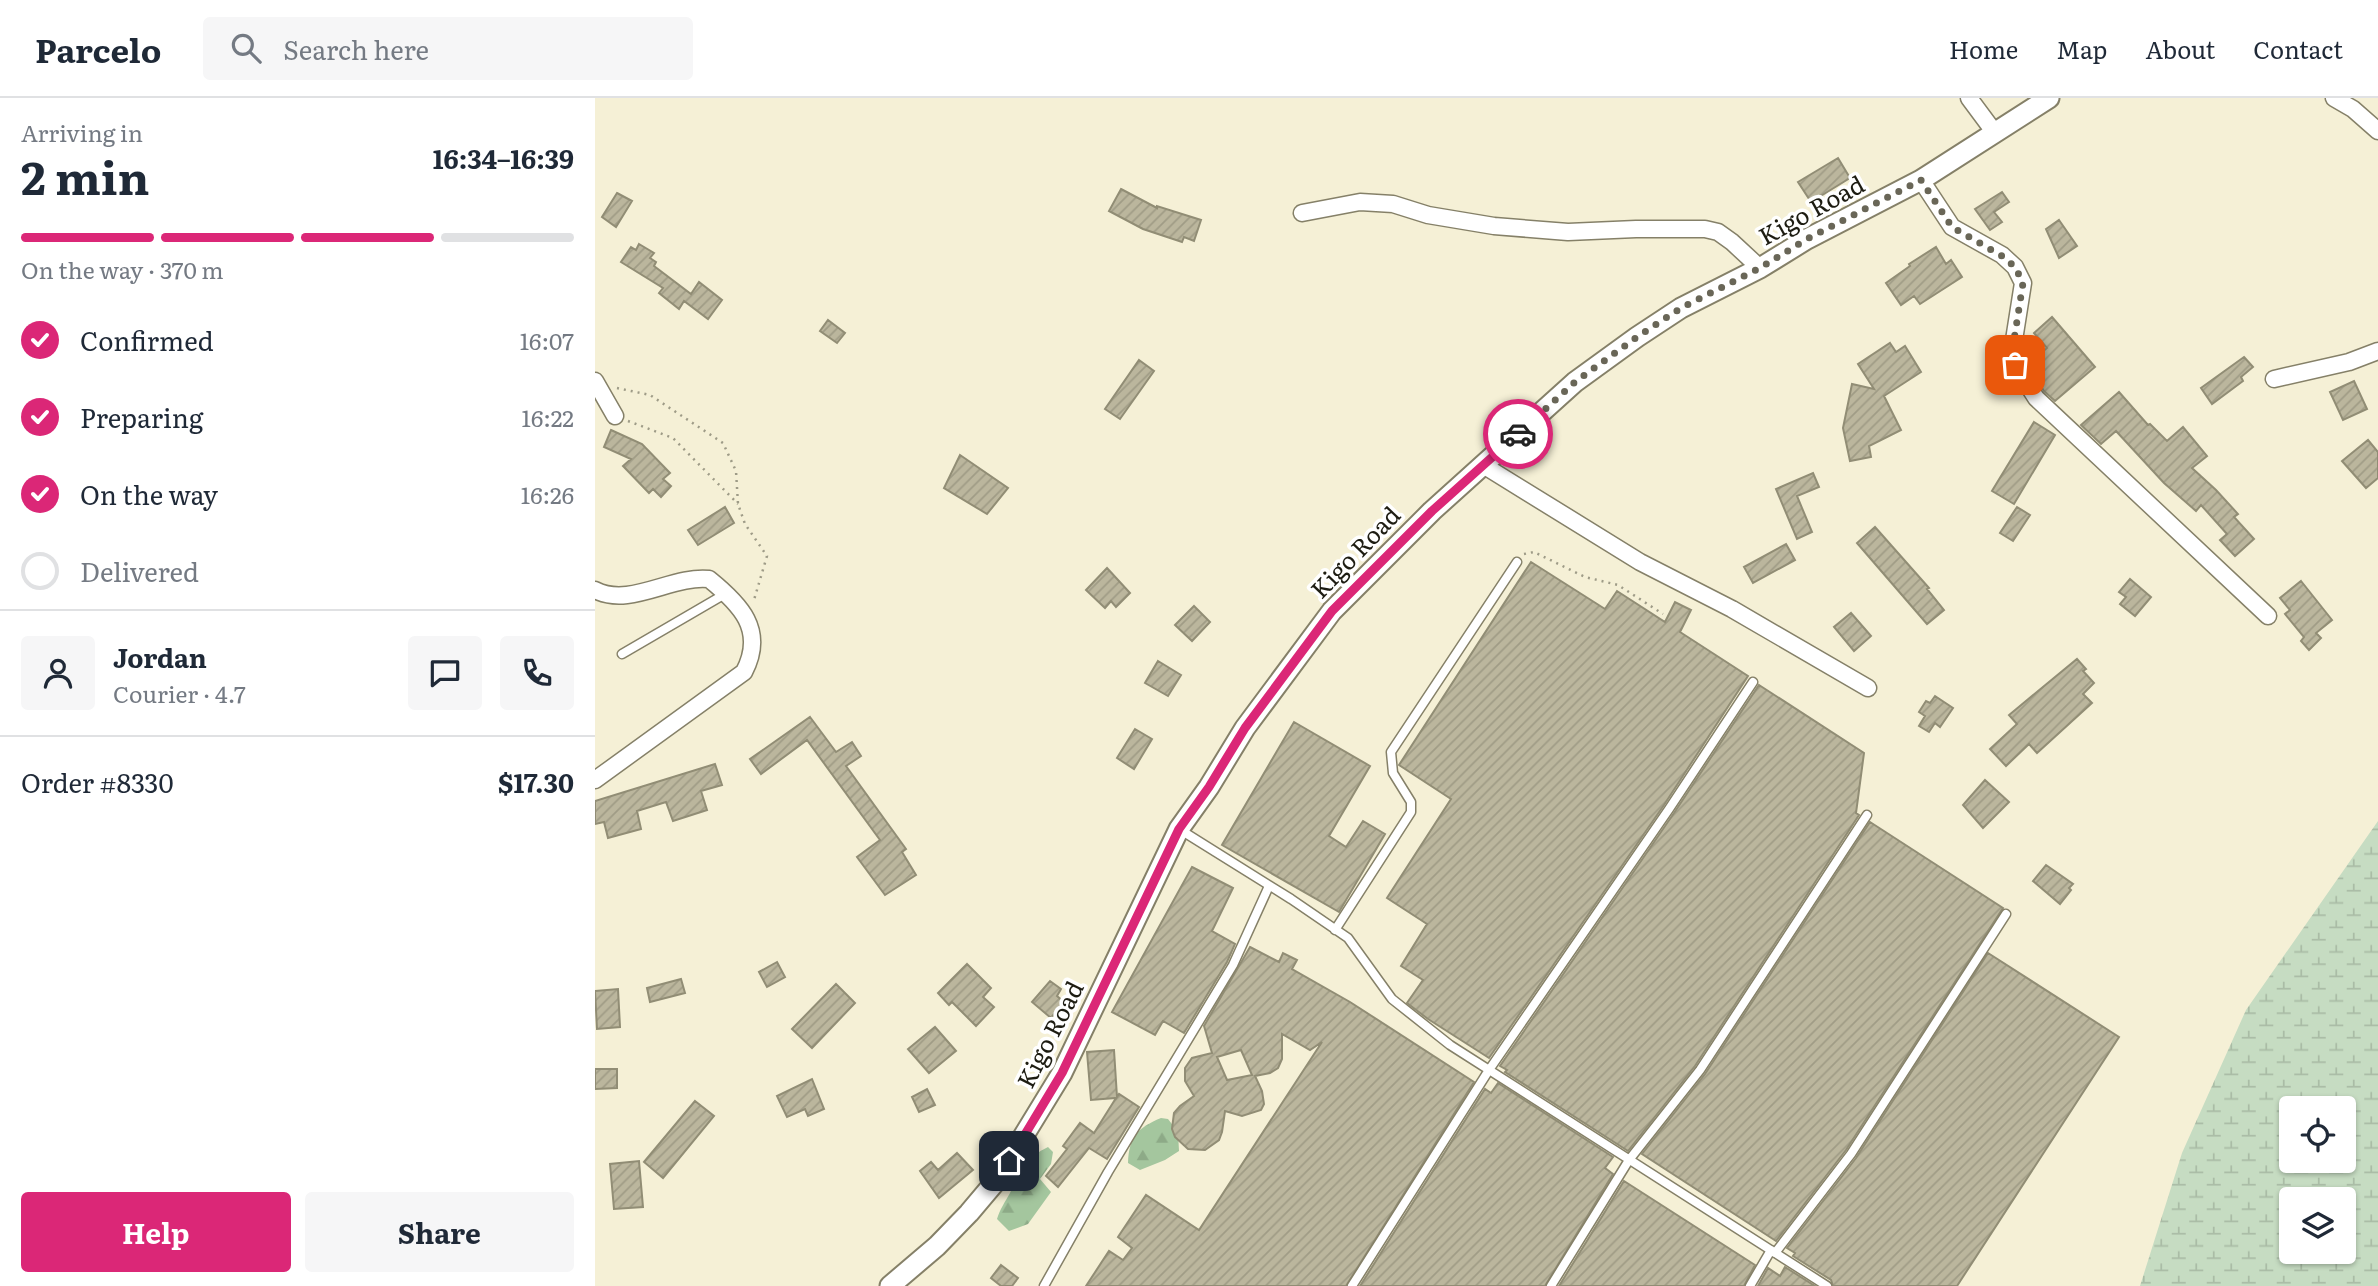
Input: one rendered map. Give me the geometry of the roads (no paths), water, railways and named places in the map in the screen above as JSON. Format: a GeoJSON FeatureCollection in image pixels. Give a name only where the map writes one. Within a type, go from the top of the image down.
{"type":"FeatureCollection","features":[{"type":"Feature","properties":{"kind":"street"},"geometry":{"type":"LineString","coordinates":[[1969,98],[1995,133]]}},
{"type":"Feature","properties":{"kind":"street","name":"Kigo Road"},"geometry":{"type":"LineString","coordinates":[[890,1286],[969,1213],[996,1181],[1062,1073],[1179,829],[1209,787],[1245,728],[1332,611],[1432,511],[1575,382],[1637,337],[1681,308],[1921,180],[2049,98]]}},
{"type":"Feature","properties":{"kind":"street"},"geometry":{"type":"LineString","coordinates":[[2334,98],[2353,109],[2378,131]]}},
{"type":"Feature","properties":{"kind":"street"},"geometry":{"type":"LineString","coordinates":[[1921,180],[1952,227],[2002,256],[2015,267],[2023,283],[2014,340],[2015,365],[2036,398],[2268,616]]}},
{"type":"Feature","properties":{"kind":"street"},"geometry":{"type":"LineString","coordinates":[[1302,213],[1360,202],[1393,204],[1428,215],[1494,226],[1568,232],[1705,229],[1718,232],[1733,242],[1760,268]]}},
{"type":"Feature","properties":{"kind":"street"},"geometry":{"type":"LineString","coordinates":[[2274,379],[2349,362],[2378,351]]}},
{"type":"Feature","properties":{"kind":"street"},"geometry":{"type":"LineString","coordinates":[[596,382],[615,416]]}},
{"type":"Feature","properties":{"kind":"street"},"geometry":{"type":"LineString","coordinates":[[1483,465],[1640,562],[1732,608],[1868,688]]}},
{"type":"Feature","properties":{"kind":"street"},"geometry":{"type":"LineString","coordinates":[[595,590],[605,595],[619,596],[700,578],[709,579],[727,593],[749,620],[752,648],[744,672],[595,780]]}},
{"type":"Feature","properties":{"kind":"lane"},"geometry":{"type":"LineString","coordinates":[[1335,930],[1411,812],[1411,802],[1393,772],[1391,752],[1517,562]]}},
{"type":"Feature","properties":{"kind":"lane"},"geometry":{"type":"LineString","coordinates":[[622,654],[727,593]]}},
{"type":"Feature","properties":{"kind":"lane"},"geometry":{"type":"LineString","coordinates":[[1352,1286],[1489,1070],[1753,682]]}},
{"type":"Feature","properties":{"kind":"lane"},"geometry":{"type":"LineString","coordinates":[[1551,1286],[1629,1160],[1700,1070],[1867,815]]}},
{"type":"Feature","properties":{"kind":"lane"},"geometry":{"type":"LineString","coordinates":[[1179,829],[1348,938],[1392,999],[1450,1045],[1827,1286]]}},
{"type":"Feature","properties":{"kind":"lane"},"geometry":{"type":"LineString","coordinates":[[1044,1286],[1108,1172],[1233,965],[1269,886]]}},
{"type":"Feature","properties":{"kind":"lane"},"geometry":{"type":"LineString","coordinates":[[1750,1286],[1773,1252],[1851,1154],[2006,914]]}}]}
